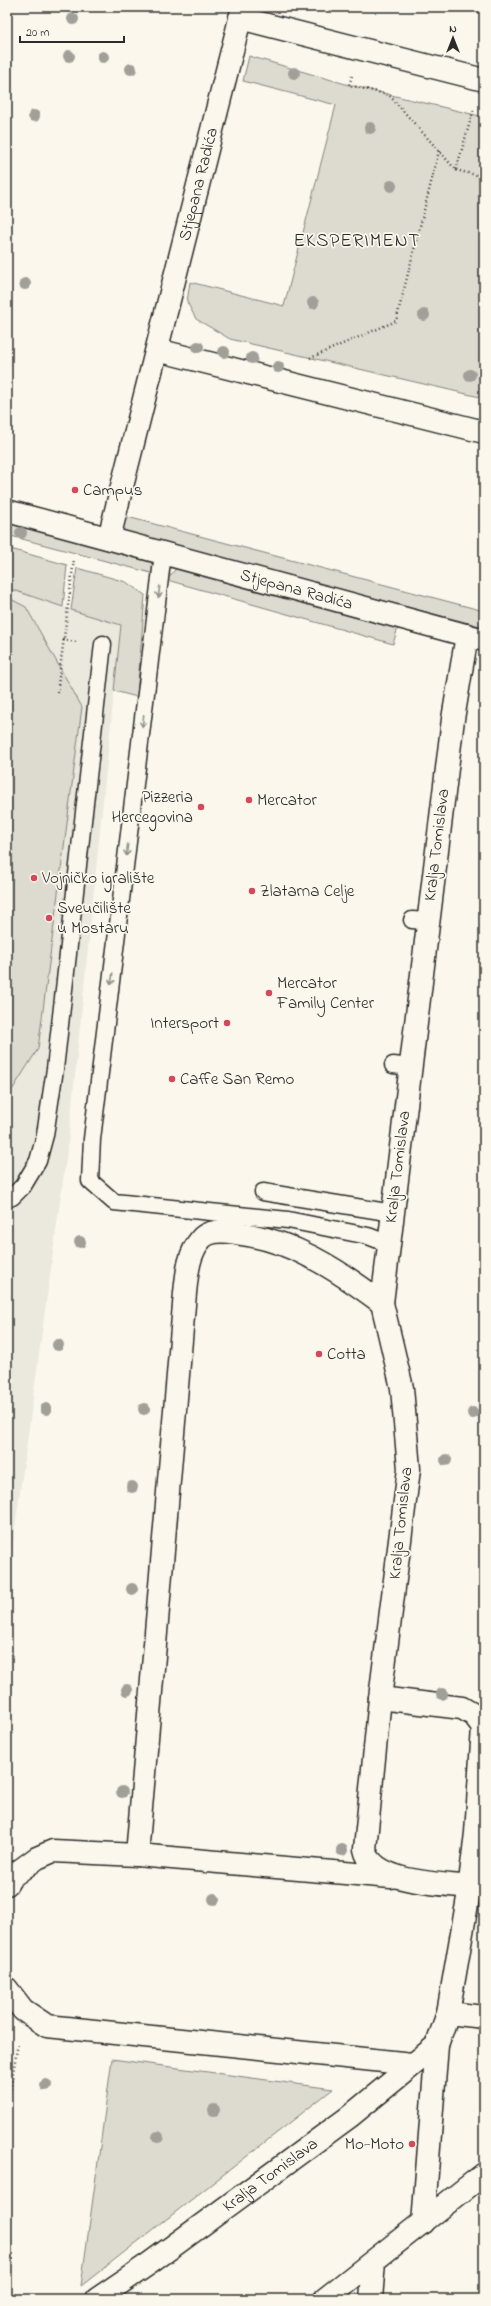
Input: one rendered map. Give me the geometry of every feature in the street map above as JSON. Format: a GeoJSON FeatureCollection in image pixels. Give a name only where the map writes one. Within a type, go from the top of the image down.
{"type":"FeatureCollection","features":[{"type":"Feature","properties":{"kind":"street","name":"Stjepana Radića"},"geometry":{"type":"LineString","coordinates":[[109,538],[241,13],[356,48],[482,80]]}},
{"type":"Feature","properties":{"kind":"street"},"geometry":{"type":"LineString","coordinates":[[157,350],[484,432]]}},
{"type":"Feature","properties":{"kind":"street","name":"Stjepana Radića"},"geometry":{"type":"LineString","coordinates":[[7,511],[476,638]]}},
{"type":"Feature","properties":{"kind":"street","name":"Kralja Tomislava"},"geometry":{"type":"LineString","coordinates":[[470,1887],[394,1877],[376,1867],[367,1858],[365,1849],[380,1698],[409,1469],[402,1388],[382,1303],[393,1213],[402,1066],[420,921],[453,719],[476,638]]}},
{"type":"Feature","properties":{"kind":"street"},"geometry":{"type":"LineString","coordinates":[[137,1855],[185,1293],[189,1264],[193,1249],[202,1238],[209,1234],[230,1232],[259,1236],[309,1255],[343,1274],[382,1303]]}},
{"type":"Feature","properties":{"kind":"street"},"geometry":{"type":"LineString","coordinates":[[360,1287],[375,1282],[386,1269]]}},
{"type":"Feature","properties":{"kind":"street"},"geometry":{"type":"LineString","coordinates":[[380,1698],[462,1708],[474,1715],[483,1727],[478,1818],[470,1887],[448,2013],[437,2045],[423,2222]]}},
{"type":"Feature","properties":{"kind":"street"},"geometry":{"type":"LineString","coordinates":[[7,1884],[11,1877],[37,1858],[53,1851],[137,1855],[394,1877]]}},
{"type":"Feature","properties":{"kind":"street"},"geometry":{"type":"LineString","coordinates":[[7,1988],[23,2010],[47,2026],[412,2064]]}},
{"type":"Feature","properties":{"kind":"street"},"geometry":{"type":"LineString","coordinates":[[448,2013],[484,2016]]}},
{"type":"Feature","properties":{"kind":"street","name":"Kralja Tomislava"},"geometry":{"type":"LineString","coordinates":[[97,2299],[150,2263],[349,2116],[437,2045]]}},
{"type":"Feature","properties":{"kind":"street"},"geometry":{"type":"LineString","coordinates":[[325,2299],[484,2174]]}},
{"type":"Feature","properties":{"kind":"street"},"geometry":{"type":"LineString","coordinates":[[371,2299],[374,2262]]}},
{"type":"Feature","properties":{"kind":"lane"},"geometry":{"type":"LineString","coordinates":[[163,553],[93,1131],[90,1182],[114,1202],[288,1220],[368,1236],[389,1244]]}},
{"type":"Feature","properties":{"kind":"lane"},"geometry":{"type":"LineString","coordinates":[[7,1199],[12,1197],[23,1186],[38,1161],[46,1135],[55,1069],[103,644]]}},
{"type":"Feature","properties":{"kind":"lane"},"geometry":{"type":"LineString","coordinates":[[263,1192],[393,1213]]}},
{"type":"Feature","properties":{"kind":"path"},"geometry":{"type":"LineString","coordinates":[[356,48],[356,59],[350,85],[389,95],[456,170],[484,177]]}},
{"type":"Feature","properties":{"kind":"path"},"geometry":{"type":"LineString","coordinates":[[456,170],[482,80]]}},
{"type":"Feature","properties":{"kind":"path"},"geometry":{"type":"LineString","coordinates":[[301,386],[311,356],[396,321],[439,151]]}},
{"type":"Feature","properties":{"kind":"path"},"geometry":{"type":"LineString","coordinates":[[57,693],[74,559]]}},
{"type":"Feature","properties":{"kind":"path"},"geometry":{"type":"LineString","coordinates":[[7,2109],[23,2010]]}},
{"type":"Feature","properties":{"kind":"shaded area"},"geometry":{"type":"Polygon","coordinates":[[[249,56],[349,85],[484,117],[484,398],[230,339],[196,319],[187,302],[190,282],[284,306],[336,105],[243,81],[249,56]]]}},
{"type":"Feature","properties":{"kind":"shaded area"},"geometry":{"type":"Polygon","coordinates":[[[116,514],[484,611],[484,627],[185,549],[112,527],[116,514]]]}},
{"type":"Feature","properties":{"kind":"shaded area"},"geometry":{"type":"Polygon","coordinates":[[[7,520],[150,558],[155,574],[7,535],[7,520]]]}},
{"type":"Feature","properties":{"kind":"shaded area"},"geometry":{"type":"Polygon","coordinates":[[[7,548],[67,565],[63,607],[7,588],[7,548]]]}},
{"type":"Feature","properties":{"kind":"shaded area"},"geometry":{"type":"Polygon","coordinates":[[[177,567],[399,624],[393,644],[167,580],[177,567]]]}},
{"type":"Feature","properties":{"kind":"shaded area"},"geometry":{"type":"Polygon","coordinates":[[[77,568],[126,582],[145,595],[137,697],[114,691],[121,625],[71,610],[77,568]]]}},
{"type":"Feature","properties":{"kind":"shaded area","name":"Sveučilište u Mostaru"},"geometry":{"type":"Polygon","coordinates":[[[7,589],[121,625],[68,1144],[7,1586],[7,589]]]}},
{"type":"Feature","properties":{"kind":"shaded area","name":"Vojničko igralište"},"geometry":{"type":"Polygon","coordinates":[[[7,597],[26,607],[82,707],[38,1049],[7,1098],[7,597]]]}},
{"type":"Feature","properties":{"kind":"shaded area"},"geometry":{"type":"Polygon","coordinates":[[[112,2059],[333,2089],[81,2286],[112,2059]]]}},
{"type":"Feature","properties":{"kind":"place","name":"Campus"},"geometry":{"type":"Point","coordinates":[75,490]}},
{"type":"Feature","properties":{"kind":"place","name":"Mercator"},"geometry":{"type":"Point","coordinates":[249,800]}},
{"type":"Feature","properties":{"kind":"place","name":"Pizzeria Hercegovina"},"geometry":{"type":"Point","coordinates":[201,807]}},
{"type":"Feature","properties":{"kind":"place","name":"Vojničko igralište"},"geometry":{"type":"Point","coordinates":[34,878]}},
{"type":"Feature","properties":{"kind":"place","name":"Zlatarna Celje"},"geometry":{"type":"Point","coordinates":[252,891]}},
{"type":"Feature","properties":{"kind":"place","name":"Sveučilište u Mostaru"},"geometry":{"type":"Point","coordinates":[49,918]}},
{"type":"Feature","properties":{"kind":"place","name":"Mercator Family Center"},"geometry":{"type":"Point","coordinates":[269,993]}},
{"type":"Feature","properties":{"kind":"place","name":"Intersport"},"geometry":{"type":"Point","coordinates":[227,1023]}},
{"type":"Feature","properties":{"kind":"place","name":"Caffe San Remo"},"geometry":{"type":"Point","coordinates":[172,1079]}},
{"type":"Feature","properties":{"kind":"place","name":"Cotta"},"geometry":{"type":"Point","coordinates":[319,1354]}},
{"type":"Feature","properties":{"kind":"place","name":"Mo-Moto"},"geometry":{"type":"Point","coordinates":[412,2144]}},
{"type":"Feature","properties":{"kind":"district","name":"EKSPERIMENT"},"geometry":{"type":"Point","coordinates":[357,241]}}]}
